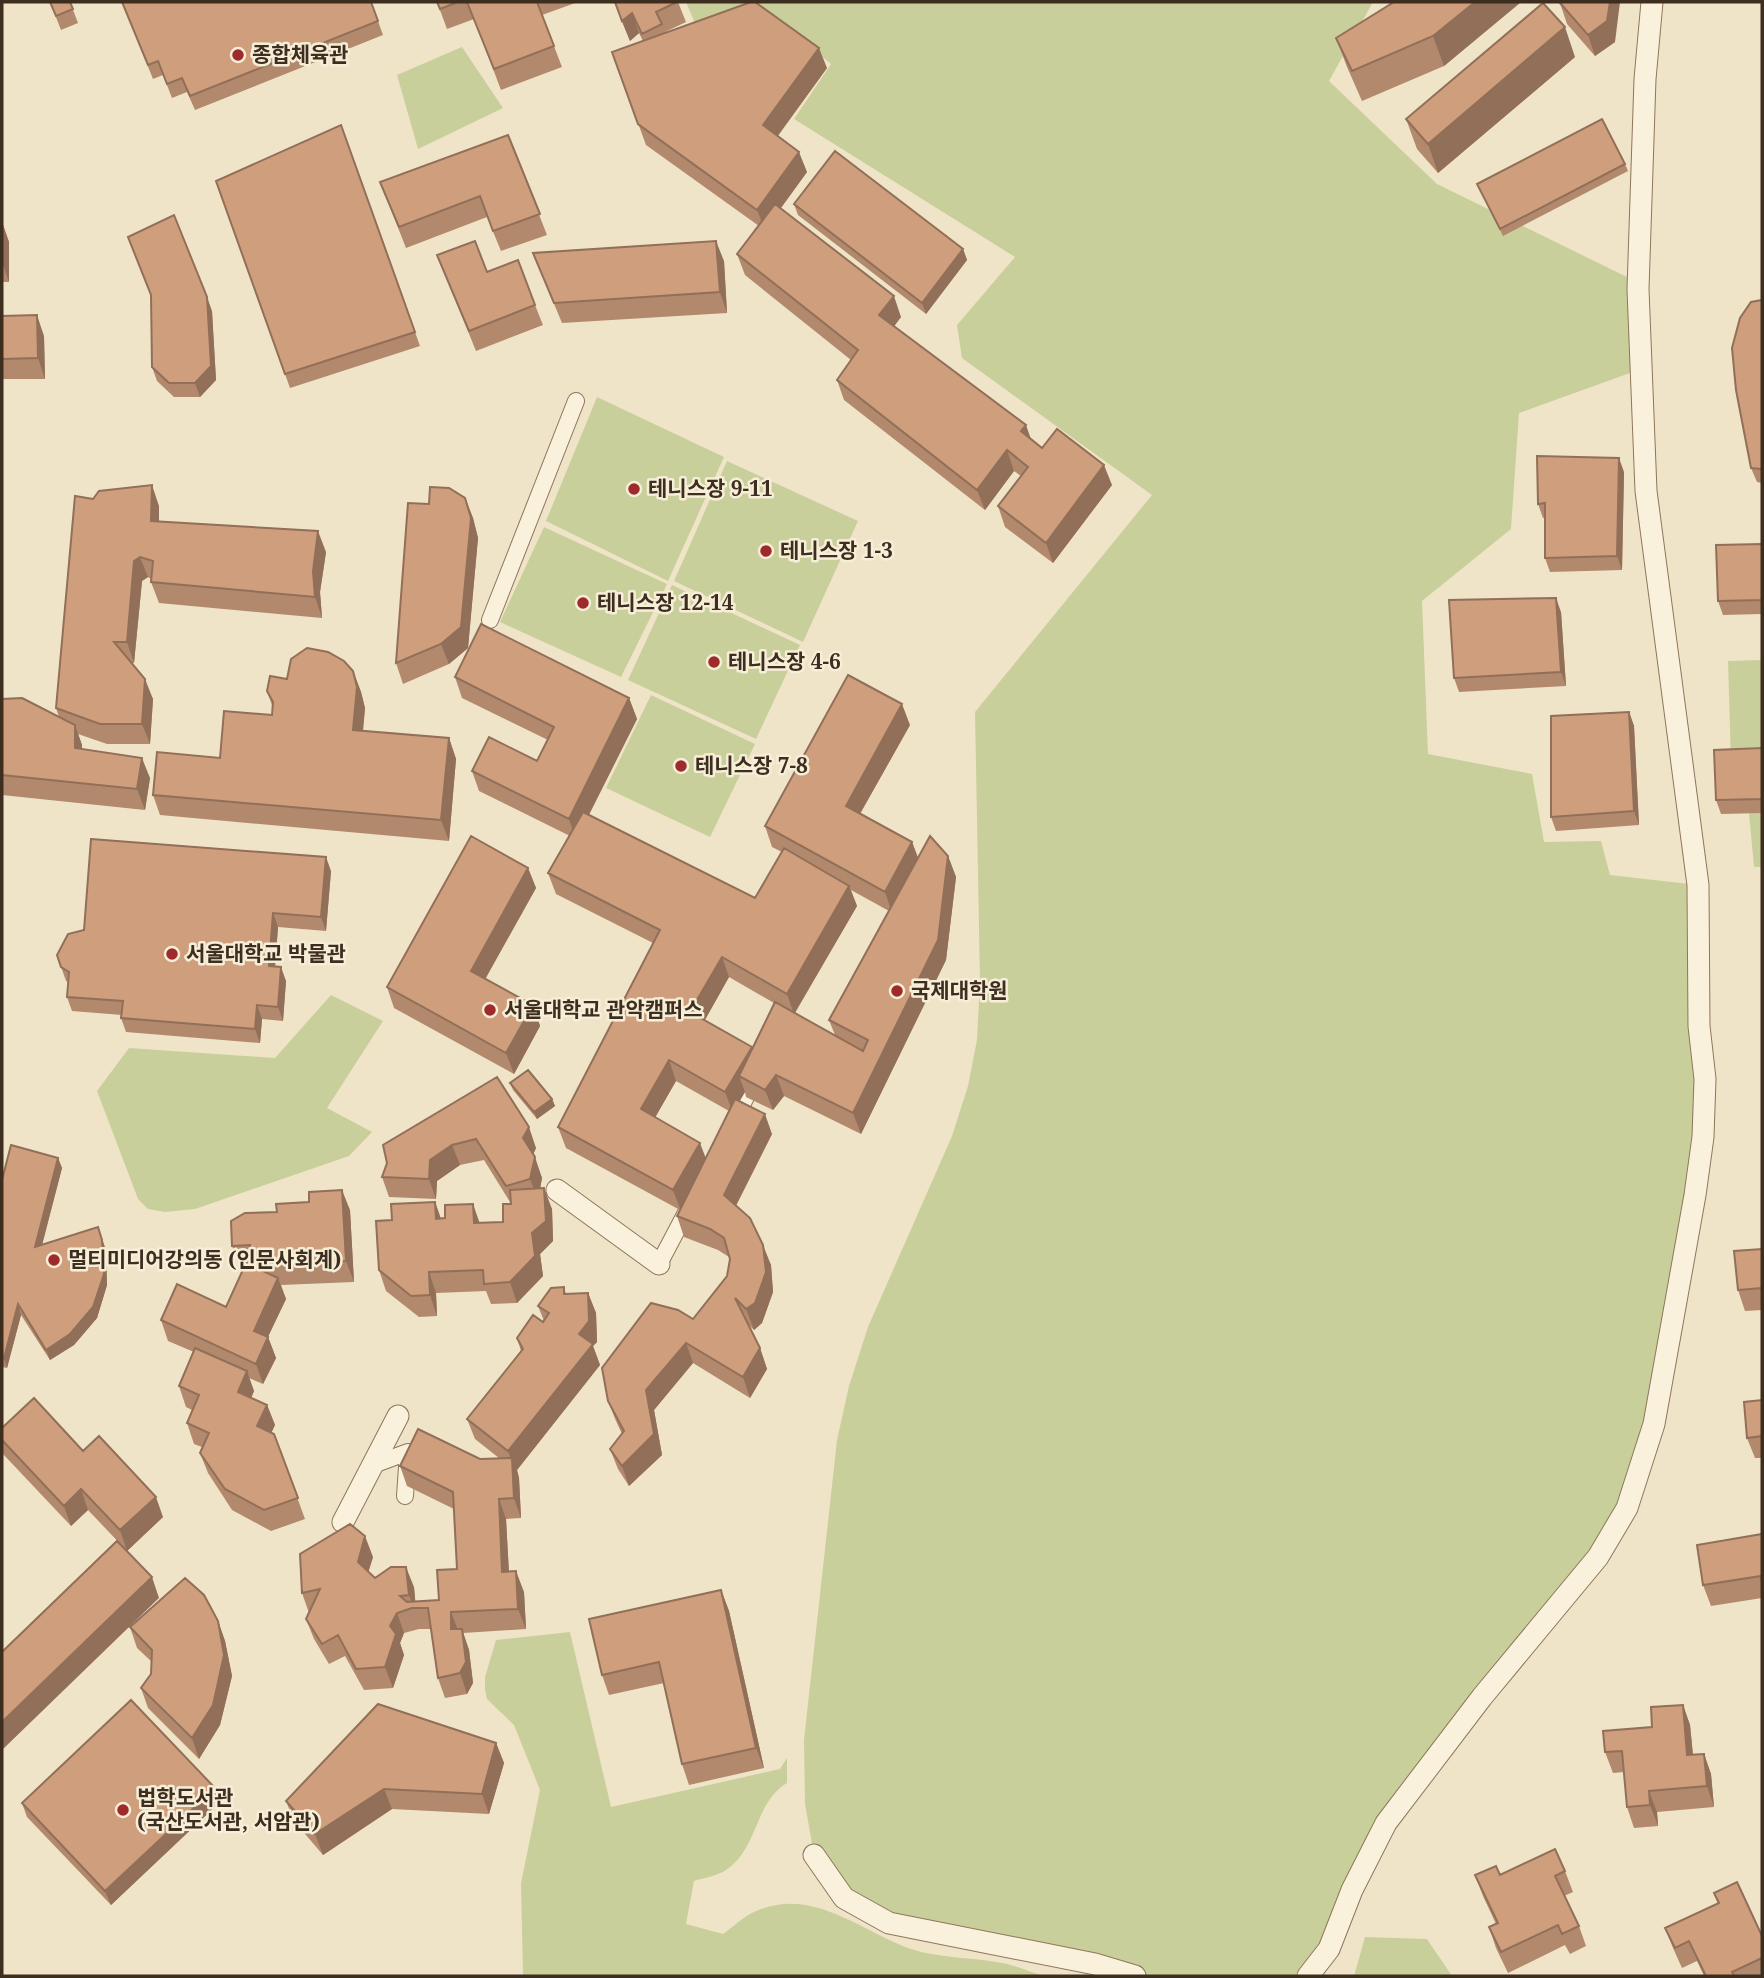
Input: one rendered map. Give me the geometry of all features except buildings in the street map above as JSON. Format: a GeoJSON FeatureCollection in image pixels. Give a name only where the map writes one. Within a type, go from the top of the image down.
{"type":"FeatureCollection","features":[{"type":"Feature","properties":{"kind":"street"},"geometry":{"type":"LineString","coordinates":[[1308,1976],[1329,1949],[1352,1890],[1386,1824],[1482,1698],[1598,1557],[1627,1508],[1654,1424],[1695,1195],[1703,1137],[1705,1079],[1699,1026],[1698,885],[1646,491],[1638,289],[1645,79],[1652,2]]}},
{"type":"Feature","properties":{"kind":"street"},"geometry":{"type":"LineString","coordinates":[[490,620],[576,401]]}},
{"type":"Feature","properties":{"kind":"street"},"geometry":{"type":"LineString","coordinates":[[728,1132],[746,1097]]}},
{"type":"Feature","properties":{"kind":"street"},"geometry":{"type":"LineString","coordinates":[[557,1190],[659,1264],[697,1192]]}},
{"type":"Feature","properties":{"kind":"street"},"geometry":{"type":"LineString","coordinates":[[344,1522],[398,1416]]}},
{"type":"Feature","properties":{"kind":"street"},"geometry":{"type":"LineString","coordinates":[[373,1465],[408,1452],[405,1496]]}},
{"type":"Feature","properties":{"kind":"street"},"geometry":{"type":"LineString","coordinates":[[814,1855],[844,1898],[889,1923],[1095,1964],[1135,1976]]}},
{"type":"Feature","properties":{"kind":"green space"},"geometry":{"type":"Polygon","coordinates":[[[686,2],[1373,2],[1329,81],[1437,184],[1629,278],[1641,369],[1519,413],[1511,529],[1422,601],[1428,754],[1532,774],[1544,842],[1601,841],[1610,875],[1698,885],[1703,1137],[1627,1508],[1428,1766],[1308,1976],[1135,1976],[941,1935],[844,1898],[814,1855],[805,1804],[804,1740],[837,1440],[849,1386],[868,1327],[952,1136],[968,1086],[977,1040],[980,981],[975,712],[1152,495],[962,358],[957,325],[1015,257],[794,119],[831,64],[764,8],[701,38],[686,2]]]}},
{"type":"Feature","properties":{"kind":"green space"},"geometry":{"type":"Polygon","coordinates":[[[462,47],[503,108],[418,149],[397,75],[462,47]]]}},
{"type":"Feature","properties":{"kind":"green space","name":"테니스장 9-11"},"geometry":{"type":"Polygon","coordinates":[[[597,397],[724,457],[668,581],[546,521],[597,397]]]}},
{"type":"Feature","properties":{"kind":"green space","name":"테니스장 1-3"},"geometry":{"type":"Polygon","coordinates":[[[727,461],[858,521],[803,642],[674,581],[727,461]]]}},
{"type":"Feature","properties":{"kind":"green space","name":"테니스장 12-14"},"geometry":{"type":"Polygon","coordinates":[[[544,527],[667,584],[621,677],[500,622],[544,527]]]}},
{"type":"Feature","properties":{"kind":"green space","name":"테니스장 4-6"},"geometry":{"type":"Polygon","coordinates":[[[672,585],[800,645],[756,739],[628,680],[672,585]]]}},
{"type":"Feature","properties":{"kind":"green space"},"geometry":{"type":"Polygon","coordinates":[[[1762,660],[1762,763],[1731,764],[1728,661],[1762,660]]]}},
{"type":"Feature","properties":{"kind":"green space","name":"테니스장 7-8"},"geometry":{"type":"Polygon","coordinates":[[[651,695],[755,744],[710,837],[606,788],[651,695]]]}},
{"type":"Feature","properties":{"kind":"green space"},"geometry":{"type":"Polygon","coordinates":[[[1762,812],[1762,867],[1754,867],[1749,813],[1762,812]]]}},
{"type":"Feature","properties":{"kind":"green space"},"geometry":{"type":"Polygon","coordinates":[[[331,995],[383,1021],[327,1108],[372,1132],[349,1156],[195,1209],[165,1212],[148,1209],[138,1199],[97,1091],[129,1048],[275,1058],[331,995]]]}},
{"type":"Feature","properties":{"kind":"green space"},"geometry":{"type":"Polygon","coordinates":[[[570,1632],[611,1807],[780,1769],[787,1758],[787,1783],[769,1801],[739,1858],[722,1872],[694,1881],[686,1924],[723,1934],[754,1912],[775,1905],[795,1904],[835,1914],[911,1949],[934,1955],[1007,1964],[1043,1976],[523,1976],[521,1883],[540,1790],[514,1725],[487,1699],[485,1677],[496,1640],[570,1632]]]}},
{"type":"Feature","properties":{"kind":"green space"},"geometry":{"type":"Polygon","coordinates":[[[1365,1937],[1427,1939],[1452,1976],[1354,1976],[1365,1937]]]}},
{"type":"Feature","properties":{"kind":"place","name":"종합체육관"},"geometry":{"type":"Point","coordinates":[238,55]}},
{"type":"Feature","properties":{"kind":"place","name":"테니스장 9-11"},"geometry":{"type":"Point","coordinates":[634,489]}},
{"type":"Feature","properties":{"kind":"place","name":"테니스장 1-3"},"geometry":{"type":"Point","coordinates":[766,551]}},
{"type":"Feature","properties":{"kind":"place","name":"테니스장 12-14"},"geometry":{"type":"Point","coordinates":[583,603]}},
{"type":"Feature","properties":{"kind":"place","name":"테니스장 4-6"},"geometry":{"type":"Point","coordinates":[714,662]}},
{"type":"Feature","properties":{"kind":"place","name":"테니스장 7-8"},"geometry":{"type":"Point","coordinates":[681,766]}},
{"type":"Feature","properties":{"kind":"place","name":"서울대학교 박물관"},"geometry":{"type":"Point","coordinates":[172,954]}},
{"type":"Feature","properties":{"kind":"place","name":"국제대학원"},"geometry":{"type":"Point","coordinates":[897,991]}},
{"type":"Feature","properties":{"kind":"place","name":"서울대학교 관악캠퍼스"},"geometry":{"type":"Point","coordinates":[490,1010]}},
{"type":"Feature","properties":{"kind":"place","name":"멀티미디어강의동 (인문사회계)"},"geometry":{"type":"Point","coordinates":[54,1260]}},
{"type":"Feature","properties":{"kind":"place","name":"법학도서관 (국산도서관, 서암관)"},"geometry":{"type":"Point","coordinates":[123,1810]}}]}
